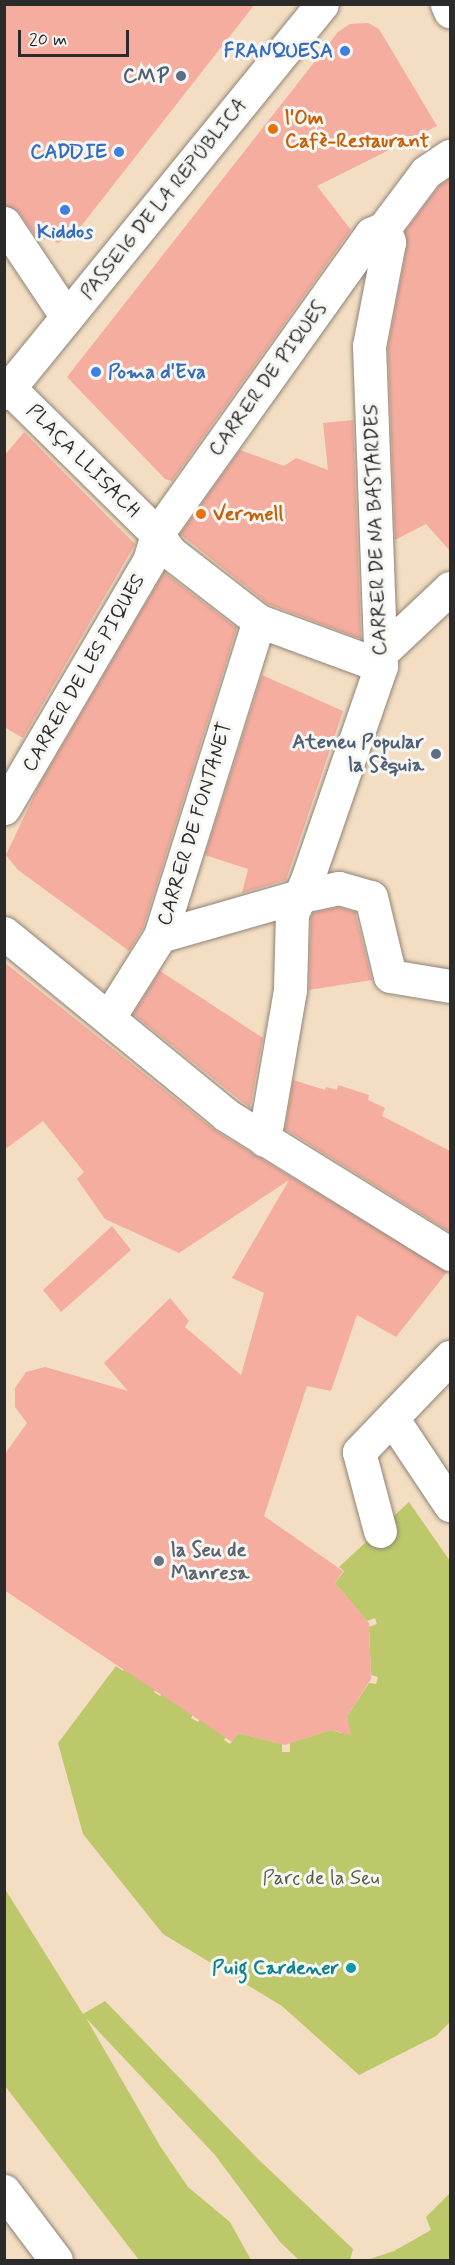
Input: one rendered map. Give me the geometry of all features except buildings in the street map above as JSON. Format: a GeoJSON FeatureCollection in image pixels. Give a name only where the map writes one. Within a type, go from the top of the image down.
{"type":"FeatureCollection","features":[{"type":"Feature","properties":{"kind":"street","name":"PASSEIG DE LA REPÚBLICA"},"geometry":{"type":"LineString","coordinates":[[7,391],[322,4]]}},
{"type":"Feature","properties":{"kind":"street"},"geometry":{"type":"LineString","coordinates":[[447,4],[450,10]]}},
{"type":"Feature","properties":{"kind":"street","name":"CARRER DE PIQUES"},"geometry":{"type":"LineString","coordinates":[[156,534],[370,234],[384,228],[426,171],[450,156]]}},
{"type":"Feature","properties":{"kind":"street"},"geometry":{"type":"LineString","coordinates":[[4,223],[68,317]]}},
{"type":"Feature","properties":{"kind":"street","name":"CARRER DE NA BASTARDES"},"geometry":{"type":"LineString","coordinates":[[264,1140],[290,990],[292,913],[297,897],[308,880],[381,659],[369,346],[389,242],[384,228]]}},
{"type":"Feature","properties":{"kind":"street","name":"PLAÇA LLISACH"},"geometry":{"type":"LineString","coordinates":[[7,391],[156,534],[171,553],[259,621],[381,659]]}},
{"type":"Feature","properties":{"kind":"street","name":"CARRER DE LES PIQUES"},"geometry":{"type":"LineString","coordinates":[[8,799],[149,561],[156,534]]}},
{"type":"Feature","properties":{"kind":"street"},"geometry":{"type":"LineString","coordinates":[[381,659],[450,588]]}},
{"type":"Feature","properties":{"kind":"street","name":"CARRER DE FONTANET"},"geometry":{"type":"LineString","coordinates":[[109,1017],[160,936],[259,621]]}},
{"type":"Feature","properties":{"kind":"street"},"geometry":{"type":"LineString","coordinates":[[160,936],[297,897],[339,888],[371,897],[390,976],[450,986]]}},
{"type":"Feature","properties":{"kind":"street"},"geometry":{"type":"LineString","coordinates":[[8,942],[109,1017],[226,1115],[450,1254]]}},
{"type":"Feature","properties":{"kind":"street"},"geometry":{"type":"LineString","coordinates":[[380,1531],[359,1452],[450,1357]]}},
{"type":"Feature","properties":{"kind":"street"},"geometry":{"type":"LineString","coordinates":[[392,1418],[450,1505]]}},
{"type":"Feature","properties":{"kind":"street"},"geometry":{"type":"LineString","coordinates":[[4,2191],[56,2260]]}},
{"type":"Feature","properties":{"kind":"green space","name":"Parc de la Seu"},"geometry":{"type":"Polygon","coordinates":[[[409,1502],[450,1561],[450,2022],[436,2036],[359,2075],[282,2006],[163,1934],[83,1834],[58,1743],[116,1666],[123,1671],[128,1663],[159,1684],[154,1692],[160,1696],[166,1689],[196,1709],[191,1718],[198,1722],[203,1714],[229,1732],[224,1740],[230,1744],[238,1733],[282,1744],[282,1752],[290,1752],[290,1743],[331,1730],[341,1733],[347,1716],[369,1683],[376,1684],[378,1677],[371,1675],[369,1627],[377,1624],[375,1618],[367,1621],[335,1583],[344,1571],[339,1567],[409,1502]]]}},
{"type":"Feature","properties":{"kind":"green space"},"geometry":{"type":"Polygon","coordinates":[[[5,1889],[83,2014],[105,2001],[258,2159],[353,2249],[350,2260],[299,2260],[280,2242],[215,2155],[86,2018],[160,2146],[188,2187],[230,2222],[251,2260],[139,2260],[5,2086],[5,1889]]]}},
{"type":"Feature","properties":{"kind":"green space"},"geometry":{"type":"Polygon","coordinates":[[[450,2193],[450,2260],[367,2260],[394,2251],[431,2230],[426,2217],[450,2193]]]}},
{"type":"Feature","properties":{"kind":"place","name":"FRANQUESA"},"geometry":{"type":"Point","coordinates":[345,51]}},
{"type":"Feature","properties":{"kind":"place","name":"CMP"},"geometry":{"type":"Point","coordinates":[181,76]}},
{"type":"Feature","properties":{"kind":"place","name":"l'Om Cafè-Restaurant"},"geometry":{"type":"Point","coordinates":[273,129]}},
{"type":"Feature","properties":{"kind":"place","name":"CADDIE"},"geometry":{"type":"Point","coordinates":[119,152]}},
{"type":"Feature","properties":{"kind":"place","name":"Kiddos"},"geometry":{"type":"Point","coordinates":[65,210]}},
{"type":"Feature","properties":{"kind":"place","name":"Poma d'Eva"},"geometry":{"type":"Point","coordinates":[96,372]}},
{"type":"Feature","properties":{"kind":"place","name":"Vermell"},"geometry":{"type":"Point","coordinates":[201,514]}},
{"type":"Feature","properties":{"kind":"place","name":"Ateneu Popular la Sèquia"},"geometry":{"type":"Point","coordinates":[436,754]}},
{"type":"Feature","properties":{"kind":"place","name":"la Seu de Manresa"},"geometry":{"type":"Point","coordinates":[159,1561]}},
{"type":"Feature","properties":{"kind":"place","name":"Puig Cardener"},"geometry":{"type":"Point","coordinates":[351,1968]}}]}
